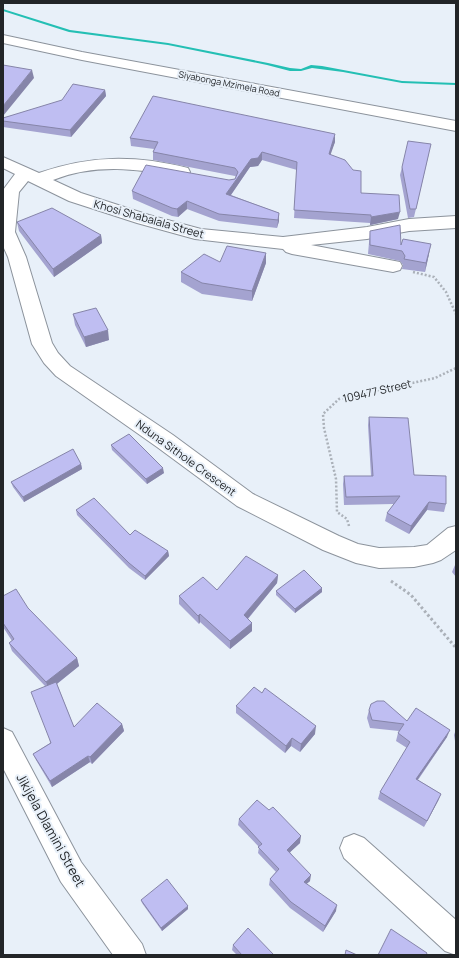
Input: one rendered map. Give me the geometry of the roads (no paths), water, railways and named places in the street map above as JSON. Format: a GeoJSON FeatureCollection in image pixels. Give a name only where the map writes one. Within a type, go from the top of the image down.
{"type":"FeatureCollection","features":[{"type":"Feature","properties":{"kind":"street","name":"Siyabonga Mzimela Road"},"geometry":{"type":"LineString","coordinates":[[3,39],[82,56],[456,126]]}},
{"type":"Feature","properties":{"kind":"street","name":"Khosi Shabalala Street"},"geometry":{"type":"LineString","coordinates":[[3,162],[75,197],[143,219],[201,235],[283,243],[367,233],[409,225],[456,222]]}},
{"type":"Feature","properties":{"kind":"street"},"geometry":{"type":"LineString","coordinates":[[31,176],[86,165],[121,164],[146,165],[199,175]]}},
{"type":"Feature","properties":{"kind":"street","name":"Nduna Sithole Crescent"},"geometry":{"type":"LineString","coordinates":[[31,176],[11,191],[5,232],[18,257],[42,344],[51,358],[63,370],[165,441],[245,500],[331,543],[356,553],[379,558],[414,557],[433,553],[456,535]]}},
{"type":"Feature","properties":{"kind":"street"},"geometry":{"type":"LineString","coordinates":[[283,243],[291,248],[302,251],[394,266]]}},
{"type":"Feature","properties":{"kind":"street","name":"Jikijela Dlamini Street"},"geometry":{"type":"LineString","coordinates":[[3,741],[71,872],[131,955]]}},
{"type":"Feature","properties":{"kind":"street"},"geometry":{"type":"LineString","coordinates":[[354,848],[456,940]]}},
{"type":"Feature","properties":{"kind":"waterway"},"geometry":{"type":"LineString","coordinates":[[3,10],[69,31],[168,44],[268,64],[290,70],[301,70],[311,66],[343,70],[402,82],[456,84]]}}]}
